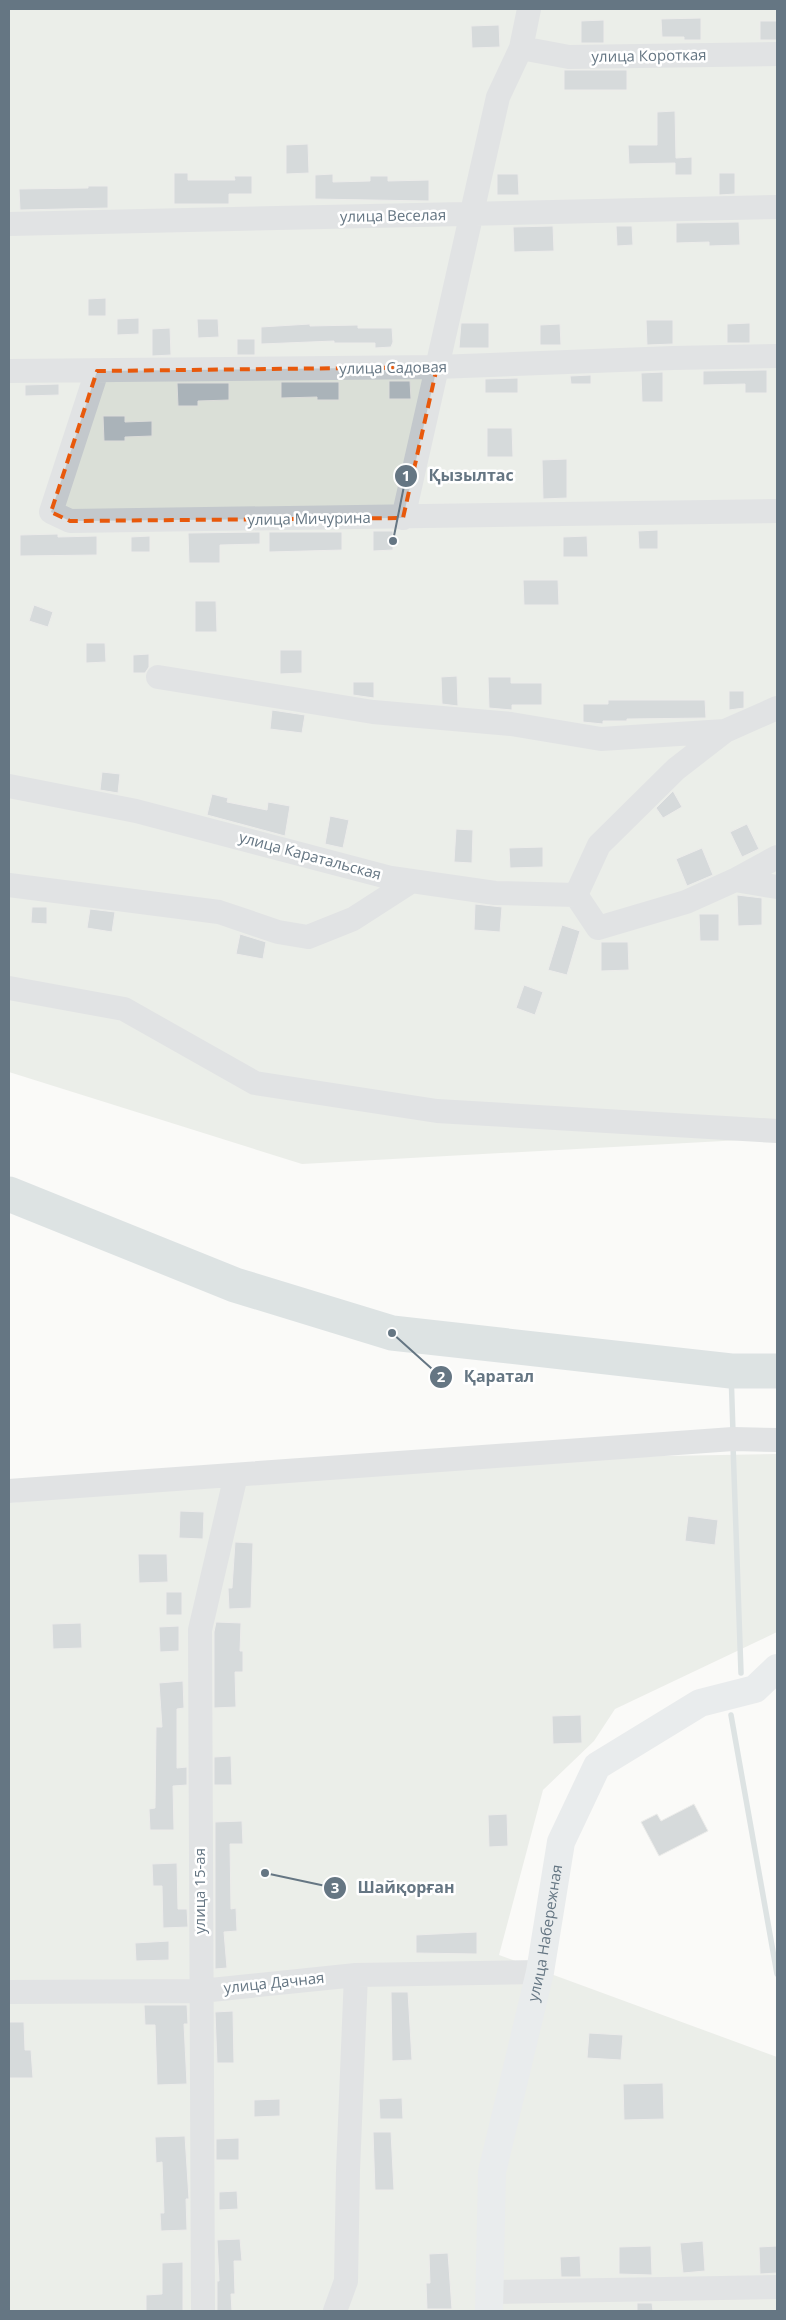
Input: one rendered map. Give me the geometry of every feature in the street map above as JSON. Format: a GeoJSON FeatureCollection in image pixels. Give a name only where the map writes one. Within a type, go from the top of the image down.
{"type":"FeatureCollection","features":[{"type":"Feature","properties":{"kind":"street"},"geometry":{"type":"LineString","coordinates":[[403,518],[498,97],[521,48],[530,9]]}},
{"type":"Feature","properties":{"kind":"street","name":"улица Короткая"},"geometry":{"type":"LineString","coordinates":[[521,48],[569,57],[777,54]]}},
{"type":"Feature","properties":{"kind":"street","name":"улица Веселая"},"geometry":{"type":"LineString","coordinates":[[9,224],[777,207]]}},
{"type":"Feature","properties":{"kind":"street","name":"улица Садовая"},"geometry":{"type":"LineString","coordinates":[[9,371],[437,367],[777,356]]}},
{"type":"Feature","properties":{"kind":"street","name":"улица Мичурина"},"geometry":{"type":"LineString","coordinates":[[97,371],[51,512],[70,521],[403,518],[777,511]]}},
{"type":"Feature","properties":{"kind":"street"},"geometry":{"type":"LineString","coordinates":[[158,677],[373,712],[511,724],[601,739],[725,731]]}},
{"type":"Feature","properties":{"kind":"street"},"geometry":{"type":"LineString","coordinates":[[777,708],[725,731],[676,769],[599,845],[576,895],[598,928],[686,902],[735,880],[777,857]]}},
{"type":"Feature","properties":{"kind":"street","name":"улица Каратальская"},"geometry":{"type":"LineString","coordinates":[[9,786],[136,810],[391,878],[495,893],[576,895]]}},
{"type":"Feature","properties":{"kind":"street"},"geometry":{"type":"LineString","coordinates":[[735,880],[777,887]]}},
{"type":"Feature","properties":{"kind":"street"},"geometry":{"type":"LineString","coordinates":[[9,885],[219,912],[278,932],[308,938],[353,919],[412,881]]}},
{"type":"Feature","properties":{"kind":"street"},"geometry":{"type":"LineString","coordinates":[[9,988],[124,1009],[255,1083],[437,1111],[777,1130]]}},
{"type":"Feature","properties":{"kind":"street"},"geometry":{"type":"LineString","coordinates":[[9,1491],[768,1439]]}},
{"type":"Feature","properties":{"kind":"street","name":"улица 15-ая"},"geometry":{"type":"LineString","coordinates":[[204,2311],[200,1630],[236,1475]]}},
{"type":"Feature","properties":{"kind":"street","name":"улица Набережная"},"geometry":{"type":"LineString","coordinates":[[489,2302],[492,2172],[540,1972],[561,1842],[597,1766],[700,1704],[755,1689],[777,1668]]}},
{"type":"Feature","properties":{"kind":"street","name":"улица Дачная"},"geometry":{"type":"LineString","coordinates":[[9,1992],[201,1990],[356,1975],[540,1972]]}},
{"type":"Feature","properties":{"kind":"street"},"geometry":{"type":"LineString","coordinates":[[335,2311],[346,2281],[348,2170],[356,1975]]}},
{"type":"Feature","properties":{"kind":"street"},"geometry":{"type":"LineString","coordinates":[[489,2302],[777,2287]]}},
{"type":"Feature","properties":{"kind":"highlighted area"},"geometry":{"type":"Polygon","coordinates":[[[437,367],[403,518],[70,521],[51,512],[97,371],[437,367]]]}},
{"type":"Feature","properties":{"kind":"shaded area"},"geometry":{"type":"Polygon","coordinates":[[[9,9],[777,9],[777,1138],[302,1164],[9,1072],[9,9]]]}},
{"type":"Feature","properties":{"kind":"shaded area"},"geometry":{"type":"Polygon","coordinates":[[[777,1454],[777,1632],[615,1709],[594,1741],[543,1790],[499,1955],[777,2057],[777,2311],[9,2311],[9,1503],[436,1460],[777,1454]]]}},
{"type":"Feature","properties":{"kind":"building"},"geometry":{"type":"Polygon","coordinates":[[[701,18],[701,40],[684,40],[684,37],[662,37],[661,19],[701,18]]]}},
{"type":"Feature","properties":{"kind":"building"},"geometry":{"type":"Polygon","coordinates":[[[604,20],[604,43],[581,43],[581,21],[604,20]]]}},
{"type":"Feature","properties":{"kind":"building"},"geometry":{"type":"Polygon","coordinates":[[[760,21],[777,21],[777,40],[760,40],[760,21]]]}},
{"type":"Feature","properties":{"kind":"building"},"geometry":{"type":"Polygon","coordinates":[[[499,25],[500,47],[472,48],[471,26],[499,25]]]}},
{"type":"Feature","properties":{"kind":"building"},"geometry":{"type":"Polygon","coordinates":[[[564,70],[627,70],[627,90],[564,90],[564,70]]]}},
{"type":"Feature","properties":{"kind":"building"},"geometry":{"type":"Polygon","coordinates":[[[675,111],[676,158],[692,157],[692,175],[675,175],[675,163],[629,164],[628,145],[657,145],[657,112],[675,111]]]}},
{"type":"Feature","properties":{"kind":"building"},"geometry":{"type":"Polygon","coordinates":[[[308,144],[309,173],[286,174],[286,145],[308,144]]]}},
{"type":"Feature","properties":{"kind":"building"},"geometry":{"type":"Polygon","coordinates":[[[174,173],[188,173],[188,180],[235,180],[234,176],[252,176],[252,194],[229,194],[229,204],[174,204],[174,173]]]}},
{"type":"Feature","properties":{"kind":"building"},"geometry":{"type":"Polygon","coordinates":[[[719,173],[735,173],[735,194],[719,195],[719,173]]]}},
{"type":"Feature","properties":{"kind":"building"},"geometry":{"type":"Polygon","coordinates":[[[333,174],[333,182],[370,181],[370,176],[388,176],[388,181],[429,180],[429,201],[315,199],[315,175],[333,174]]]}},
{"type":"Feature","properties":{"kind":"building"},"geometry":{"type":"Polygon","coordinates":[[[497,174],[518,174],[519,195],[497,195],[497,174]]]}},
{"type":"Feature","properties":{"kind":"building"},"geometry":{"type":"Polygon","coordinates":[[[88,186],[108,186],[108,208],[20,210],[19,189],[88,188],[88,186]]]}},
{"type":"Feature","properties":{"kind":"building"},"geometry":{"type":"Polygon","coordinates":[[[739,222],[740,245],[709,246],[709,242],[676,243],[676,223],[739,222]]]}},
{"type":"Feature","properties":{"kind":"building"},"geometry":{"type":"Polygon","coordinates":[[[553,226],[554,251],[514,252],[513,227],[553,226]]]}},
{"type":"Feature","properties":{"kind":"building"},"geometry":{"type":"Polygon","coordinates":[[[616,226],[632,226],[633,245],[617,246],[616,226]]]}},
{"type":"Feature","properties":{"kind":"building"},"geometry":{"type":"Polygon","coordinates":[[[106,298],[106,316],[88,316],[88,299],[106,298]]]}},
{"type":"Feature","properties":{"kind":"building"},"geometry":{"type":"Polygon","coordinates":[[[139,318],[139,334],[117,335],[117,319],[139,318]]]}},
{"type":"Feature","properties":{"kind":"building"},"geometry":{"type":"Polygon","coordinates":[[[197,319],[218,319],[219,337],[198,338],[197,319]]]}},
{"type":"Feature","properties":{"kind":"building"},"geometry":{"type":"Polygon","coordinates":[[[646,320],[673,320],[673,344],[647,345],[646,320]]]}},
{"type":"Feature","properties":{"kind":"building"},"geometry":{"type":"Polygon","coordinates":[[[461,323],[489,323],[489,348],[459,348],[461,323]]]}},
{"type":"Feature","properties":{"kind":"building"},"geometry":{"type":"Polygon","coordinates":[[[750,323],[750,343],[727,343],[727,324],[750,323]]]}},
{"type":"Feature","properties":{"kind":"building"},"geometry":{"type":"Polygon","coordinates":[[[310,324],[310,326],[358,325],[358,328],[392,328],[393,342],[391,347],[375,348],[375,343],[334,343],[334,341],[261,344],[261,327],[310,324]]]}},
{"type":"Feature","properties":{"kind":"building"},"geometry":{"type":"Polygon","coordinates":[[[560,324],[561,345],[540,345],[540,325],[560,324]]]}},
{"type":"Feature","properties":{"kind":"building"},"geometry":{"type":"Polygon","coordinates":[[[170,328],[171,355],[152,356],[152,329],[170,328]]]}},
{"type":"Feature","properties":{"kind":"building"},"geometry":{"type":"Polygon","coordinates":[[[237,339],[255,339],[255,355],[237,355],[237,339]]]}},
{"type":"Feature","properties":{"kind":"building"},"geometry":{"type":"Polygon","coordinates":[[[767,370],[767,393],[745,393],[745,384],[703,385],[703,371],[767,370]]]}},
{"type":"Feature","properties":{"kind":"building"},"geometry":{"type":"Polygon","coordinates":[[[663,372],[663,402],[642,402],[641,373],[663,372]]]}},
{"type":"Feature","properties":{"kind":"building"},"geometry":{"type":"Polygon","coordinates":[[[591,375],[591,384],[571,384],[570,376],[591,375]]]}},
{"type":"Feature","properties":{"kind":"building"},"geometry":{"type":"Polygon","coordinates":[[[518,378],[518,393],[485,393],[485,379],[518,378]]]}},
{"type":"Feature","properties":{"kind":"building"},"geometry":{"type":"Polygon","coordinates":[[[389,381],[410,381],[411,399],[389,399],[389,381]]]}},
{"type":"Feature","properties":{"kind":"building"},"geometry":{"type":"Polygon","coordinates":[[[281,382],[339,382],[339,400],[317,400],[317,397],[281,398],[281,382]]]}},
{"type":"Feature","properties":{"kind":"building"},"geometry":{"type":"Polygon","coordinates":[[[177,383],[229,383],[229,400],[198,401],[198,406],[178,406],[177,383]]]}},
{"type":"Feature","properties":{"kind":"building"},"geometry":{"type":"Polygon","coordinates":[[[59,384],[59,395],[25,396],[25,385],[59,384]]]}},
{"type":"Feature","properties":{"kind":"building"},"geometry":{"type":"Polygon","coordinates":[[[103,416],[125,416],[125,422],[152,421],[152,436],[125,437],[125,441],[104,441],[103,416]]]}},
{"type":"Feature","properties":{"kind":"building"},"geometry":{"type":"Polygon","coordinates":[[[487,428],[512,428],[513,457],[487,457],[487,428]]]}},
{"type":"Feature","properties":{"kind":"building"},"geometry":{"type":"Polygon","coordinates":[[[567,459],[567,498],[543,499],[542,460],[567,459]]]}},
{"type":"Feature","properties":{"kind":"building"},"geometry":{"type":"Polygon","coordinates":[[[658,530],[658,549],[639,549],[638,531],[658,530]]]}},
{"type":"Feature","properties":{"kind":"building"},"geometry":{"type":"Polygon","coordinates":[[[373,531],[393,531],[393,550],[373,551],[373,531]]]}},
{"type":"Feature","properties":{"kind":"building"},"geometry":{"type":"Polygon","coordinates":[[[260,532],[260,544],[220,545],[220,563],[189,563],[188,533],[260,532]]]}},
{"type":"Feature","properties":{"kind":"building"},"geometry":{"type":"Polygon","coordinates":[[[269,532],[342,532],[342,550],[269,552],[269,532]]]}},
{"type":"Feature","properties":{"kind":"building"},"geometry":{"type":"Polygon","coordinates":[[[58,534],[58,537],[97,536],[97,555],[20,556],[20,535],[58,534]]]}},
{"type":"Feature","properties":{"kind":"building"},"geometry":{"type":"Polygon","coordinates":[[[150,536],[150,552],[131,552],[131,537],[150,536]]]}},
{"type":"Feature","properties":{"kind":"building"},"geometry":{"type":"Polygon","coordinates":[[[587,536],[588,557],[563,557],[563,537],[587,536]]]}},
{"type":"Feature","properties":{"kind":"building"},"geometry":{"type":"Polygon","coordinates":[[[523,580],[558,580],[559,605],[524,605],[523,580]]]}},
{"type":"Feature","properties":{"kind":"building"},"geometry":{"type":"Polygon","coordinates":[[[195,601],[216,601],[217,632],[195,632],[195,601]]]}},
{"type":"Feature","properties":{"kind":"building"},"geometry":{"type":"Polygon","coordinates":[[[34,605],[53,612],[48,627],[29,621],[34,605]]]}},
{"type":"Feature","properties":{"kind":"building"},"geometry":{"type":"Polygon","coordinates":[[[86,643],[105,643],[106,662],[86,663],[86,643]]]}},
{"type":"Feature","properties":{"kind":"building"},"geometry":{"type":"Polygon","coordinates":[[[280,650],[302,650],[302,673],[280,674],[280,650]]]}},
{"type":"Feature","properties":{"kind":"building"},"geometry":{"type":"Polygon","coordinates":[[[149,654],[149,667],[145,673],[133,673],[133,655],[149,654]]]}},
{"type":"Feature","properties":{"kind":"building"},"geometry":{"type":"Polygon","coordinates":[[[457,676],[458,706],[442,704],[441,677],[457,676]]]}},
{"type":"Feature","properties":{"kind":"building"},"geometry":{"type":"Polygon","coordinates":[[[488,677],[511,677],[511,683],[542,683],[542,705],[512,705],[512,710],[489,708],[488,677]]]}},
{"type":"Feature","properties":{"kind":"building"},"geometry":{"type":"Polygon","coordinates":[[[353,682],[374,682],[374,698],[353,695],[353,682]]]}},
{"type":"Feature","properties":{"kind":"building"},"geometry":{"type":"Polygon","coordinates":[[[729,691],[744,691],[744,708],[729,710],[729,691]]]}},
{"type":"Feature","properties":{"kind":"building"},"geometry":{"type":"Polygon","coordinates":[[[608,700],[705,700],[706,718],[627,719],[627,721],[603,721],[603,724],[583,722],[583,704],[608,704],[608,700]]]}},
{"type":"Feature","properties":{"kind":"building"},"geometry":{"type":"Polygon","coordinates":[[[272,710],[305,715],[302,733],[270,729],[272,710]]]}},
{"type":"Feature","properties":{"kind":"building"},"geometry":{"type":"Polygon","coordinates":[[[102,772],[120,774],[118,793],[100,790],[102,772]]]}},
{"type":"Feature","properties":{"kind":"building"},"geometry":{"type":"Polygon","coordinates":[[[673,791],[682,807],[663,818],[656,808],[673,791]]]}},
{"type":"Feature","properties":{"kind":"building"},"geometry":{"type":"Polygon","coordinates":[[[212,794],[228,798],[227,802],[267,810],[268,802],[290,806],[285,836],[207,815],[212,794]]]}},
{"type":"Feature","properties":{"kind":"building"},"geometry":{"type":"Polygon","coordinates":[[[330,816],[349,820],[343,848],[325,844],[330,816]]]}},
{"type":"Feature","properties":{"kind":"building"},"geometry":{"type":"Polygon","coordinates":[[[747,824],[759,849],[742,857],[730,832],[747,824]]]}},
{"type":"Feature","properties":{"kind":"building"},"geometry":{"type":"Polygon","coordinates":[[[456,829],[473,830],[472,863],[454,862],[456,829]]]}},
{"type":"Feature","properties":{"kind":"building"},"geometry":{"type":"Polygon","coordinates":[[[543,847],[543,867],[510,868],[509,848],[543,847]]]}},
{"type":"Feature","properties":{"kind":"building"},"geometry":{"type":"Polygon","coordinates":[[[702,848],[713,875],[687,886],[676,859],[702,848]]]}},
{"type":"Feature","properties":{"kind":"building"},"geometry":{"type":"Polygon","coordinates":[[[737,895],[762,898],[762,925],[738,926],[737,895]]]}},
{"type":"Feature","properties":{"kind":"building"},"geometry":{"type":"Polygon","coordinates":[[[475,904],[502,907],[500,932],[474,930],[475,904]]]}},
{"type":"Feature","properties":{"kind":"building"},"geometry":{"type":"Polygon","coordinates":[[[32,907],[47,907],[47,924],[31,923],[32,907]]]}},
{"type":"Feature","properties":{"kind":"building"},"geometry":{"type":"Polygon","coordinates":[[[90,909],[115,912],[112,932],[87,928],[90,909]]]}},
{"type":"Feature","properties":{"kind":"building"},"geometry":{"type":"Polygon","coordinates":[[[699,914],[719,914],[719,941],[700,941],[699,914]]]}},
{"type":"Feature","properties":{"kind":"building"},"geometry":{"type":"Polygon","coordinates":[[[562,925],[580,931],[567,975],[548,970],[562,925]]]}},
{"type":"Feature","properties":{"kind":"building"},"geometry":{"type":"Polygon","coordinates":[[[240,934],[266,942],[263,959],[236,954],[240,934]]]}},
{"type":"Feature","properties":{"kind":"building"},"geometry":{"type":"Polygon","coordinates":[[[601,942],[628,942],[629,970],[601,971],[601,942]]]}},
{"type":"Feature","properties":{"kind":"building"},"geometry":{"type":"Polygon","coordinates":[[[524,985],[543,992],[535,1015],[516,1008],[524,985]]]}},
{"type":"Feature","properties":{"kind":"building"},"geometry":{"type":"Polygon","coordinates":[[[180,1511],[204,1512],[203,1539],[179,1538],[180,1511]]]}},
{"type":"Feature","properties":{"kind":"building"},"geometry":{"type":"Polygon","coordinates":[[[688,1516],[718,1520],[715,1545],[685,1541],[688,1516]]]}},
{"type":"Feature","properties":{"kind":"building"},"geometry":{"type":"Polygon","coordinates":[[[235,1542],[253,1543],[251,1608],[229,1609],[228,1588],[232,1588],[235,1542]]]}},
{"type":"Feature","properties":{"kind":"building"},"geometry":{"type":"Polygon","coordinates":[[[138,1554],[167,1554],[168,1582],[139,1583],[138,1554]]]}},
{"type":"Feature","properties":{"kind":"building"},"geometry":{"type":"Polygon","coordinates":[[[166,1592],[182,1592],[182,1615],[166,1615],[166,1592]]]}},
{"type":"Feature","properties":{"kind":"building"},"geometry":{"type":"Polygon","coordinates":[[[216,1622],[241,1623],[240,1651],[243,1651],[243,1672],[235,1672],[236,1707],[214,1708],[214,1632],[216,1622]]]}},
{"type":"Feature","properties":{"kind":"building"},"geometry":{"type":"Polygon","coordinates":[[[81,1623],[82,1648],[53,1649],[52,1624],[81,1623]]]}},
{"type":"Feature","properties":{"kind":"building"},"geometry":{"type":"Polygon","coordinates":[[[179,1626],[179,1651],[160,1652],[159,1627],[179,1626]]]}},
{"type":"Feature","properties":{"kind":"building"},"geometry":{"type":"Polygon","coordinates":[[[183,1681],[184,1708],[177,1709],[177,1768],[187,1767],[187,1785],[173,1786],[174,1830],[150,1830],[149,1809],[155,1808],[156,1727],[162,1727],[159,1683],[183,1681]]]}},
{"type":"Feature","properties":{"kind":"building"},"geometry":{"type":"Polygon","coordinates":[[[581,1715],[582,1743],[553,1744],[552,1716],[581,1715]]]}},
{"type":"Feature","properties":{"kind":"building"},"geometry":{"type":"Polygon","coordinates":[[[231,1756],[232,1785],[214,1785],[214,1757],[231,1756]]]}},
{"type":"Feature","properties":{"kind":"building"},"geometry":{"type":"Polygon","coordinates":[[[694,1804],[708,1831],[659,1856],[641,1822],[657,1814],[661,1821],[694,1804]]]}},
{"type":"Feature","properties":{"kind":"building"},"geometry":{"type":"Polygon","coordinates":[[[507,1814],[508,1846],[489,1847],[488,1815],[507,1814]]]}},
{"type":"Feature","properties":{"kind":"building"},"geometry":{"type":"Polygon","coordinates":[[[242,1821],[243,1844],[230,1844],[231,1909],[236,1908],[237,1931],[224,1932],[227,1968],[215,1969],[215,1822],[242,1821]]]}},
{"type":"Feature","properties":{"kind":"building"},"geometry":{"type":"Polygon","coordinates":[[[177,1863],[178,1909],[187,1909],[188,1927],[163,1928],[162,1886],[153,1886],[152,1864],[177,1863]]]}},
{"type":"Feature","properties":{"kind":"building"},"geometry":{"type":"Polygon","coordinates":[[[477,1932],[477,1954],[416,1953],[416,1935],[477,1932]]]}},
{"type":"Feature","properties":{"kind":"building"},"geometry":{"type":"Polygon","coordinates":[[[169,1941],[169,1960],[136,1961],[135,1943],[169,1941]]]}},
{"type":"Feature","properties":{"kind":"building"},"geometry":{"type":"Polygon","coordinates":[[[391,1992],[408,1992],[412,2060],[392,2061],[391,1992]]]}},
{"type":"Feature","properties":{"kind":"building"},"geometry":{"type":"Polygon","coordinates":[[[144,2005],[187,2005],[188,2024],[184,2024],[187,2084],[157,2085],[155,2025],[145,2025],[144,2005]]]}},
{"type":"Feature","properties":{"kind":"building"},"geometry":{"type":"Polygon","coordinates":[[[233,2011],[234,2063],[217,2063],[215,2012],[233,2011]]]}},
{"type":"Feature","properties":{"kind":"building"},"geometry":{"type":"Polygon","coordinates":[[[9,2022],[24,2022],[25,2050],[31,2050],[33,2078],[9,2078],[9,2022]]]}},
{"type":"Feature","properties":{"kind":"building"},"geometry":{"type":"Polygon","coordinates":[[[589,2033],[623,2035],[621,2060],[587,2058],[589,2033]]]}},
{"type":"Feature","properties":{"kind":"building"},"geometry":{"type":"Polygon","coordinates":[[[663,2083],[664,2119],[624,2120],[623,2084],[663,2083]]]}},
{"type":"Feature","properties":{"kind":"building"},"geometry":{"type":"Polygon","coordinates":[[[402,2098],[403,2119],[380,2119],[379,2099],[402,2098]]]}},
{"type":"Feature","properties":{"kind":"building"},"geometry":{"type":"Polygon","coordinates":[[[280,2099],[280,2116],[254,2117],[254,2100],[280,2099]]]}},
{"type":"Feature","properties":{"kind":"building"},"geometry":{"type":"Polygon","coordinates":[[[373,2132],[391,2132],[394,2190],[375,2190],[373,2132]]]}},
{"type":"Feature","properties":{"kind":"building"},"geometry":{"type":"Polygon","coordinates":[[[185,2136],[189,2199],[186,2199],[187,2230],[161,2231],[160,2213],[164,2213],[162,2162],[156,2163],[155,2137],[185,2136]]]}},
{"type":"Feature","properties":{"kind":"building"},"geometry":{"type":"Polygon","coordinates":[[[239,2138],[239,2160],[216,2160],[216,2139],[239,2138]]]}},
{"type":"Feature","properties":{"kind":"building"},"geometry":{"type":"Polygon","coordinates":[[[237,2191],[238,2209],[219,2210],[219,2192],[237,2191]]]}},
{"type":"Feature","properties":{"kind":"building"},"geometry":{"type":"Polygon","coordinates":[[[240,2239],[242,2261],[234,2261],[235,2294],[231,2294],[232,2311],[217,2311],[217,2281],[219,2281],[217,2240],[240,2239]]]}},
{"type":"Feature","properties":{"kind":"building"},"geometry":{"type":"Polygon","coordinates":[[[703,2241],[705,2271],[683,2273],[680,2243],[703,2241]]]}},
{"type":"Feature","properties":{"kind":"building"},"geometry":{"type":"Polygon","coordinates":[[[651,2246],[652,2275],[619,2274],[619,2247],[651,2246]]]}},
{"type":"Feature","properties":{"kind":"building"},"geometry":{"type":"Polygon","coordinates":[[[777,2246],[777,2273],[760,2274],[759,2247],[777,2246]]]}},
{"type":"Feature","properties":{"kind":"building"},"geometry":{"type":"Polygon","coordinates":[[[448,2253],[452,2309],[427,2309],[426,2283],[430,2283],[429,2254],[448,2253]]]}},
{"type":"Feature","properties":{"kind":"building"},"geometry":{"type":"Polygon","coordinates":[[[580,2256],[581,2277],[561,2277],[560,2257],[580,2256]]]}},
{"type":"Feature","properties":{"kind":"building"},"geometry":{"type":"Polygon","coordinates":[[[183,2262],[183,2311],[146,2311],[146,2295],[162,2294],[162,2263],[183,2262]]]}},
{"type":"Feature","properties":{"kind":"building"},"geometry":{"type":"Polygon","coordinates":[[[637,2303],[652,2303],[653,2311],[637,2311],[637,2303]]]}},
{"type":"Feature","properties":{"kind":"waterway"},"geometry":{"type":"LineString","coordinates":[[9,1194],[235,1285],[392,1333],[731,1371],[777,1371]]}},
{"type":"Feature","properties":{"kind":"waterway"},"geometry":{"type":"LineString","coordinates":[[731,1371],[733,1433]]}},
{"type":"Feature","properties":{"kind":"waterway"},"geometry":{"type":"LineString","coordinates":[[733,1445],[741,1673]]}},
{"type":"Feature","properties":{"kind":"waterway"},"geometry":{"type":"LineString","coordinates":[[731,1715],[777,1974]]}},
{"type":"Feature","properties":{"kind":"place","name":"Қызылтас"},"geometry":{"type":"Point","coordinates":[393,541]}},
{"type":"Feature","properties":{"kind":"place","name":"Қаратал"},"geometry":{"type":"Point","coordinates":[392,1333]}},
{"type":"Feature","properties":{"kind":"place","name":"Шайқорған"},"geometry":{"type":"Point","coordinates":[265,1873]}}]}
